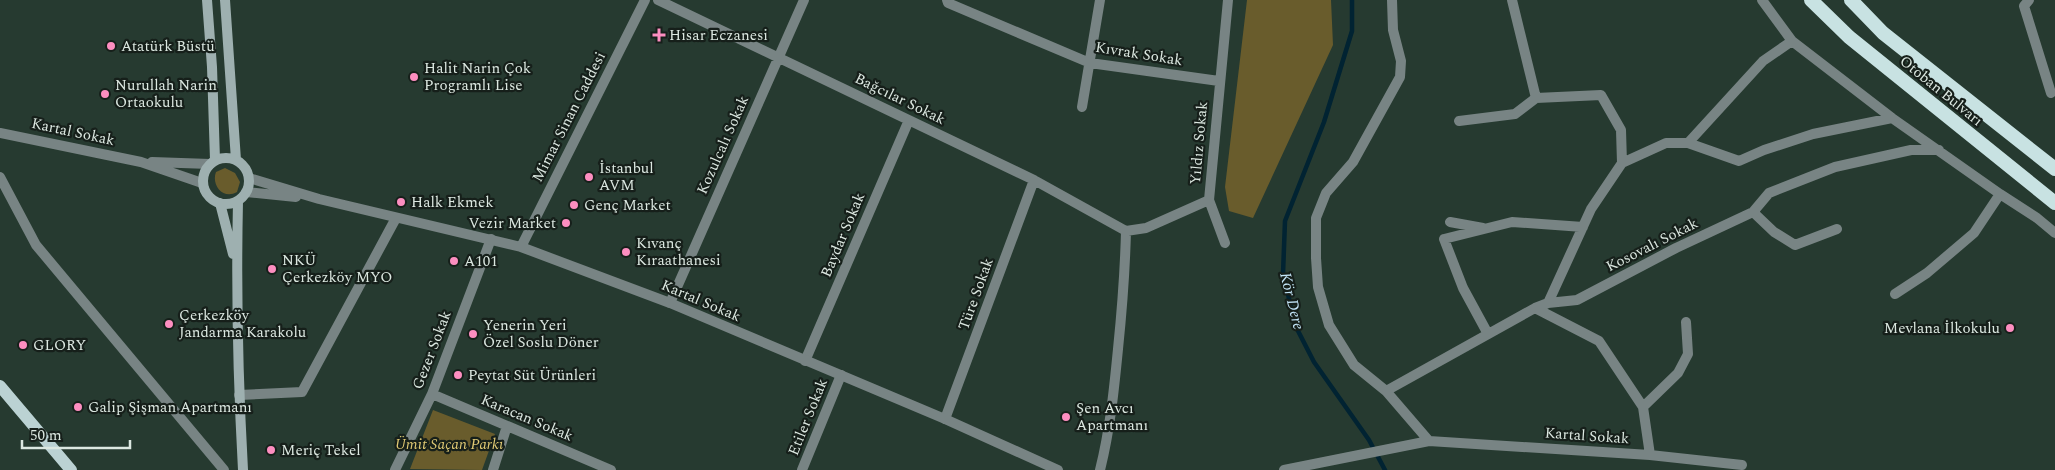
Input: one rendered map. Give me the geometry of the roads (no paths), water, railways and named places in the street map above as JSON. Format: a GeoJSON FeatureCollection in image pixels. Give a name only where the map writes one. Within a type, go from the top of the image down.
{"type":"FeatureCollection","features":[{"type":"Feature","properties":{"kind":"highway","name":"Otoban Bulvarı"},"geometry":{"type":"LineString","coordinates":[[1811,0],[1849,37],[2055,203]]}},
{"type":"Feature","properties":{"kind":"highway","name":"Otoban Bulvarı"},"geometry":{"type":"LineString","coordinates":[[1851,0],[1884,33],[2055,169]]}},
{"type":"Feature","properties":{"kind":"main road"},"geometry":{"type":"LineString","coordinates":[[207,0],[212,67],[213,162],[203,176],[202,183],[208,196],[220,203],[226,204],[238,201],[246,192],[249,178],[242,165],[236,160],[229,158],[213,162]]}},
{"type":"Feature","properties":{"kind":"main road"},"geometry":{"type":"LineString","coordinates":[[225,0],[236,160]]}},
{"type":"Feature","properties":{"kind":"main road"},"geometry":{"type":"LineString","coordinates":[[238,201],[236,265],[238,395],[243,470]]}},
{"type":"Feature","properties":{"kind":"main road"},"geometry":{"type":"LineString","coordinates":[[220,203],[236,265]]}},
{"type":"Feature","properties":{"kind":"main road"},"geometry":{"type":"LineString","coordinates":[[0,386],[71,470]]}},
{"type":"Feature","properties":{"kind":"street","name":"Mimar Sinan Caddesi"},"geometry":{"type":"LineString","coordinates":[[521,247],[645,0]]}},
{"type":"Feature","properties":{"kind":"street","name":"Bağcılar Sokak"},"geometry":{"type":"LineString","coordinates":[[658,0],[1034,180],[1126,231]]}},
{"type":"Feature","properties":{"kind":"street","name":"Kozulcalı Sokak"},"geometry":{"type":"LineString","coordinates":[[670,303],[804,0]]}},
{"type":"Feature","properties":{"kind":"street","name":"Kıvrak Sokak"},"geometry":{"type":"LineString","coordinates":[[947,0],[948,3],[1090,63],[1219,81]]}},
{"type":"Feature","properties":{"kind":"street"},"geometry":{"type":"LineString","coordinates":[[1082,107],[1100,0]]}},
{"type":"Feature","properties":{"kind":"street","name":"Yıldız Sokak"},"geometry":{"type":"LineString","coordinates":[[1126,231],[1146,228],[1209,200],[1228,0]]}},
{"type":"Feature","properties":{"kind":"street"},"geometry":{"type":"LineString","coordinates":[[1392,0],[1393,30],[1401,60],[1400,78],[1353,162],[1326,193],[1316,218],[1318,287],[1329,326],[1354,365],[1386,390],[1429,441]]}},
{"type":"Feature","properties":{"kind":"street"},"geometry":{"type":"LineString","coordinates":[[1512,0],[1536,98]]}},
{"type":"Feature","properties":{"kind":"street"},"geometry":{"type":"LineString","coordinates":[[1762,0],[1792,41],[1892,118],[2037,218],[2055,233]]}},
{"type":"Feature","properties":{"kind":"street"},"geometry":{"type":"LineString","coordinates":[[2029,0],[2024,6],[2051,93]]}},
{"type":"Feature","properties":{"kind":"street"},"geometry":{"type":"LineString","coordinates":[[1688,143],[1763,61],[1792,41]]}},
{"type":"Feature","properties":{"kind":"street"},"geometry":{"type":"LineString","coordinates":[[1459,121],[1515,114],[1536,98],[1601,95],[1621,130],[1622,163]]}},
{"type":"Feature","properties":{"kind":"street"},"geometry":{"type":"LineString","coordinates":[[1548,303],[1591,208],[1622,163],[1666,143],[1688,143],[1739,161],[1764,150],[1812,134],[1892,118]]}},
{"type":"Feature","properties":{"kind":"street","name":"Baydar Sokak"},"geometry":{"type":"LineString","coordinates":[[805,361],[909,120]]}},
{"type":"Feature","properties":{"kind":"street","name":"Kartal Sokak"},"geometry":{"type":"LineString","coordinates":[[0,133],[141,162]]}},
{"type":"Feature","properties":{"kind":"street","name":"Kosovalı Sokak"},"geometry":{"type":"LineString","coordinates":[[1386,390],[1535,308],[1548,303],[1577,300],[1676,248],[1753,212],[1769,193],[1835,167],[1911,150],[1939,150]]}},
{"type":"Feature","properties":{"kind":"street"},"geometry":{"type":"LineString","coordinates":[[141,162],[213,162]]}},
{"type":"Feature","properties":{"kind":"street"},"geometry":{"type":"LineString","coordinates":[[141,162],[202,183]]}},
{"type":"Feature","properties":{"kind":"street"},"geometry":{"type":"LineString","coordinates":[[0,177],[36,245],[224,470]]}},
{"type":"Feature","properties":{"kind":"street"},"geometry":{"type":"LineString","coordinates":[[249,178],[319,199]]}},
{"type":"Feature","properties":{"kind":"street","name":"Türe Sokak"},"geometry":{"type":"LineString","coordinates":[[946,419],[1034,180]]}},
{"type":"Feature","properties":{"kind":"street"},"geometry":{"type":"LineString","coordinates":[[246,192],[319,199]]}},
{"type":"Feature","properties":{"kind":"street"},"geometry":{"type":"LineString","coordinates":[[1895,294],[1927,272],[1974,233],[2000,194]]}},
{"type":"Feature","properties":{"kind":"street","name":"Kartal Sokak"},"geometry":{"type":"LineString","coordinates":[[319,199],[521,247],[670,303],[946,419],[1058,470]]}},
{"type":"Feature","properties":{"kind":"street"},"geometry":{"type":"LineString","coordinates":[[1209,200],[1225,243]]}},
{"type":"Feature","properties":{"kind":"street"},"geometry":{"type":"LineString","coordinates":[[1753,212],[1774,232],[1795,245],[1837,229]]}},
{"type":"Feature","properties":{"kind":"street"},"geometry":{"type":"LineString","coordinates":[[238,395],[302,392],[396,218]]}},
{"type":"Feature","properties":{"kind":"street"},"geometry":{"type":"LineString","coordinates":[[1450,222],[1487,228]]}},
{"type":"Feature","properties":{"kind":"street"},"geometry":{"type":"LineString","coordinates":[[1488,334],[1463,288],[1444,239],[1512,222],[1583,227]]}},
{"type":"Feature","properties":{"kind":"street"},"geometry":{"type":"LineString","coordinates":[[1100,470],[1109,434],[1113,404],[1125,277],[1126,231]]}},
{"type":"Feature","properties":{"kind":"street","name":"Gezer Sokak"},"geometry":{"type":"LineString","coordinates":[[395,470],[432,394],[490,239]]}},
{"type":"Feature","properties":{"kind":"street"},"geometry":{"type":"LineString","coordinates":[[1535,308],[1599,341],[1643,407],[1650,455]]}},
{"type":"Feature","properties":{"kind":"street"},"geometry":{"type":"LineString","coordinates":[[1643,407],[1678,373],[1688,354],[1686,322]]}},
{"type":"Feature","properties":{"kind":"street","name":"Etiler Sokak"},"geometry":{"type":"LineString","coordinates":[[802,470],[841,375]]}},
{"type":"Feature","properties":{"kind":"street","name":"Karacan Sokak"},"geometry":{"type":"LineString","coordinates":[[432,394],[611,470]]}},
{"type":"Feature","properties":{"kind":"street"},"geometry":{"type":"LineString","coordinates":[[493,470],[507,426]]}},
{"type":"Feature","properties":{"kind":"street","name":"Kartal Sokak"},"geometry":{"type":"LineString","coordinates":[[1284,470],[1429,441],[1650,455],[1698,465],[1742,465]]}},
{"type":"Feature","properties":{"kind":"waterway","name":"Kör Dere"},"geometry":{"type":"LineString","coordinates":[[1352,0],[1352,31],[1324,122],[1285,221],[1283,274],[1296,327],[1314,362],[1369,440],[1385,470]]}},
{"type":"Feature","properties":{"kind":"place","name":"Hisar Eczanesi"},"geometry":{"type":"Point","coordinates":[659,35]}},
{"type":"Feature","properties":{"kind":"place","name":"Atatürk Büstü"},"geometry":{"type":"Point","coordinates":[111,46]}},
{"type":"Feature","properties":{"kind":"place","name":"Halit Narin Çok Programlı Lise"},"geometry":{"type":"Point","coordinates":[414,77]}},
{"type":"Feature","properties":{"kind":"place","name":"Nurullah Narin Ortaokulu"},"geometry":{"type":"Point","coordinates":[105,94]}},
{"type":"Feature","properties":{"kind":"place","name":"İstanbul AVM"},"geometry":{"type":"Point","coordinates":[589,177]}},
{"type":"Feature","properties":{"kind":"place","name":"Halk Ekmek"},"geometry":{"type":"Point","coordinates":[401,202]}},
{"type":"Feature","properties":{"kind":"place","name":"Genç Market"},"geometry":{"type":"Point","coordinates":[574,205]}},
{"type":"Feature","properties":{"kind":"place","name":"Vezir Market"},"geometry":{"type":"Point","coordinates":[566,223]}},
{"type":"Feature","properties":{"kind":"place","name":"Kıvanç Kıraathanesi"},"geometry":{"type":"Point","coordinates":[626,252]}},
{"type":"Feature","properties":{"kind":"place","name":"A101"},"geometry":{"type":"Point","coordinates":[454,261]}},
{"type":"Feature","properties":{"kind":"place","name":"NKÜ Çerkezköy MYO"},"geometry":{"type":"Point","coordinates":[272,269]}},
{"type":"Feature","properties":{"kind":"place","name":"Çerkezköy Jandarma Karakolu"},"geometry":{"type":"Point","coordinates":[169,324]}},
{"type":"Feature","properties":{"kind":"place","name":"Mevlana İlkokulu"},"geometry":{"type":"Point","coordinates":[2010,328]}},
{"type":"Feature","properties":{"kind":"place","name":"Yenerin Yeri Özel Soslu Döner"},"geometry":{"type":"Point","coordinates":[473,334]}},
{"type":"Feature","properties":{"kind":"place","name":"GLORY"},"geometry":{"type":"Point","coordinates":[23,345]}},
{"type":"Feature","properties":{"kind":"place","name":"Peytat Süt Ürünleri"},"geometry":{"type":"Point","coordinates":[458,375]}},
{"type":"Feature","properties":{"kind":"place","name":"Galip Şişman Apartmanı"},"geometry":{"type":"Point","coordinates":[78,407]}},
{"type":"Feature","properties":{"kind":"place","name":"Şen Avcı Apartmanı"},"geometry":{"type":"Point","coordinates":[1066,417]}},
{"type":"Feature","properties":{"kind":"place","name":"Meriç Tekel"},"geometry":{"type":"Point","coordinates":[271,450]}},
{"type":"Feature","properties":{"kind":"park label","name":"Ümit Saçan Parkı"},"geometry":{"type":"Point","coordinates":[449,444]}}]}
